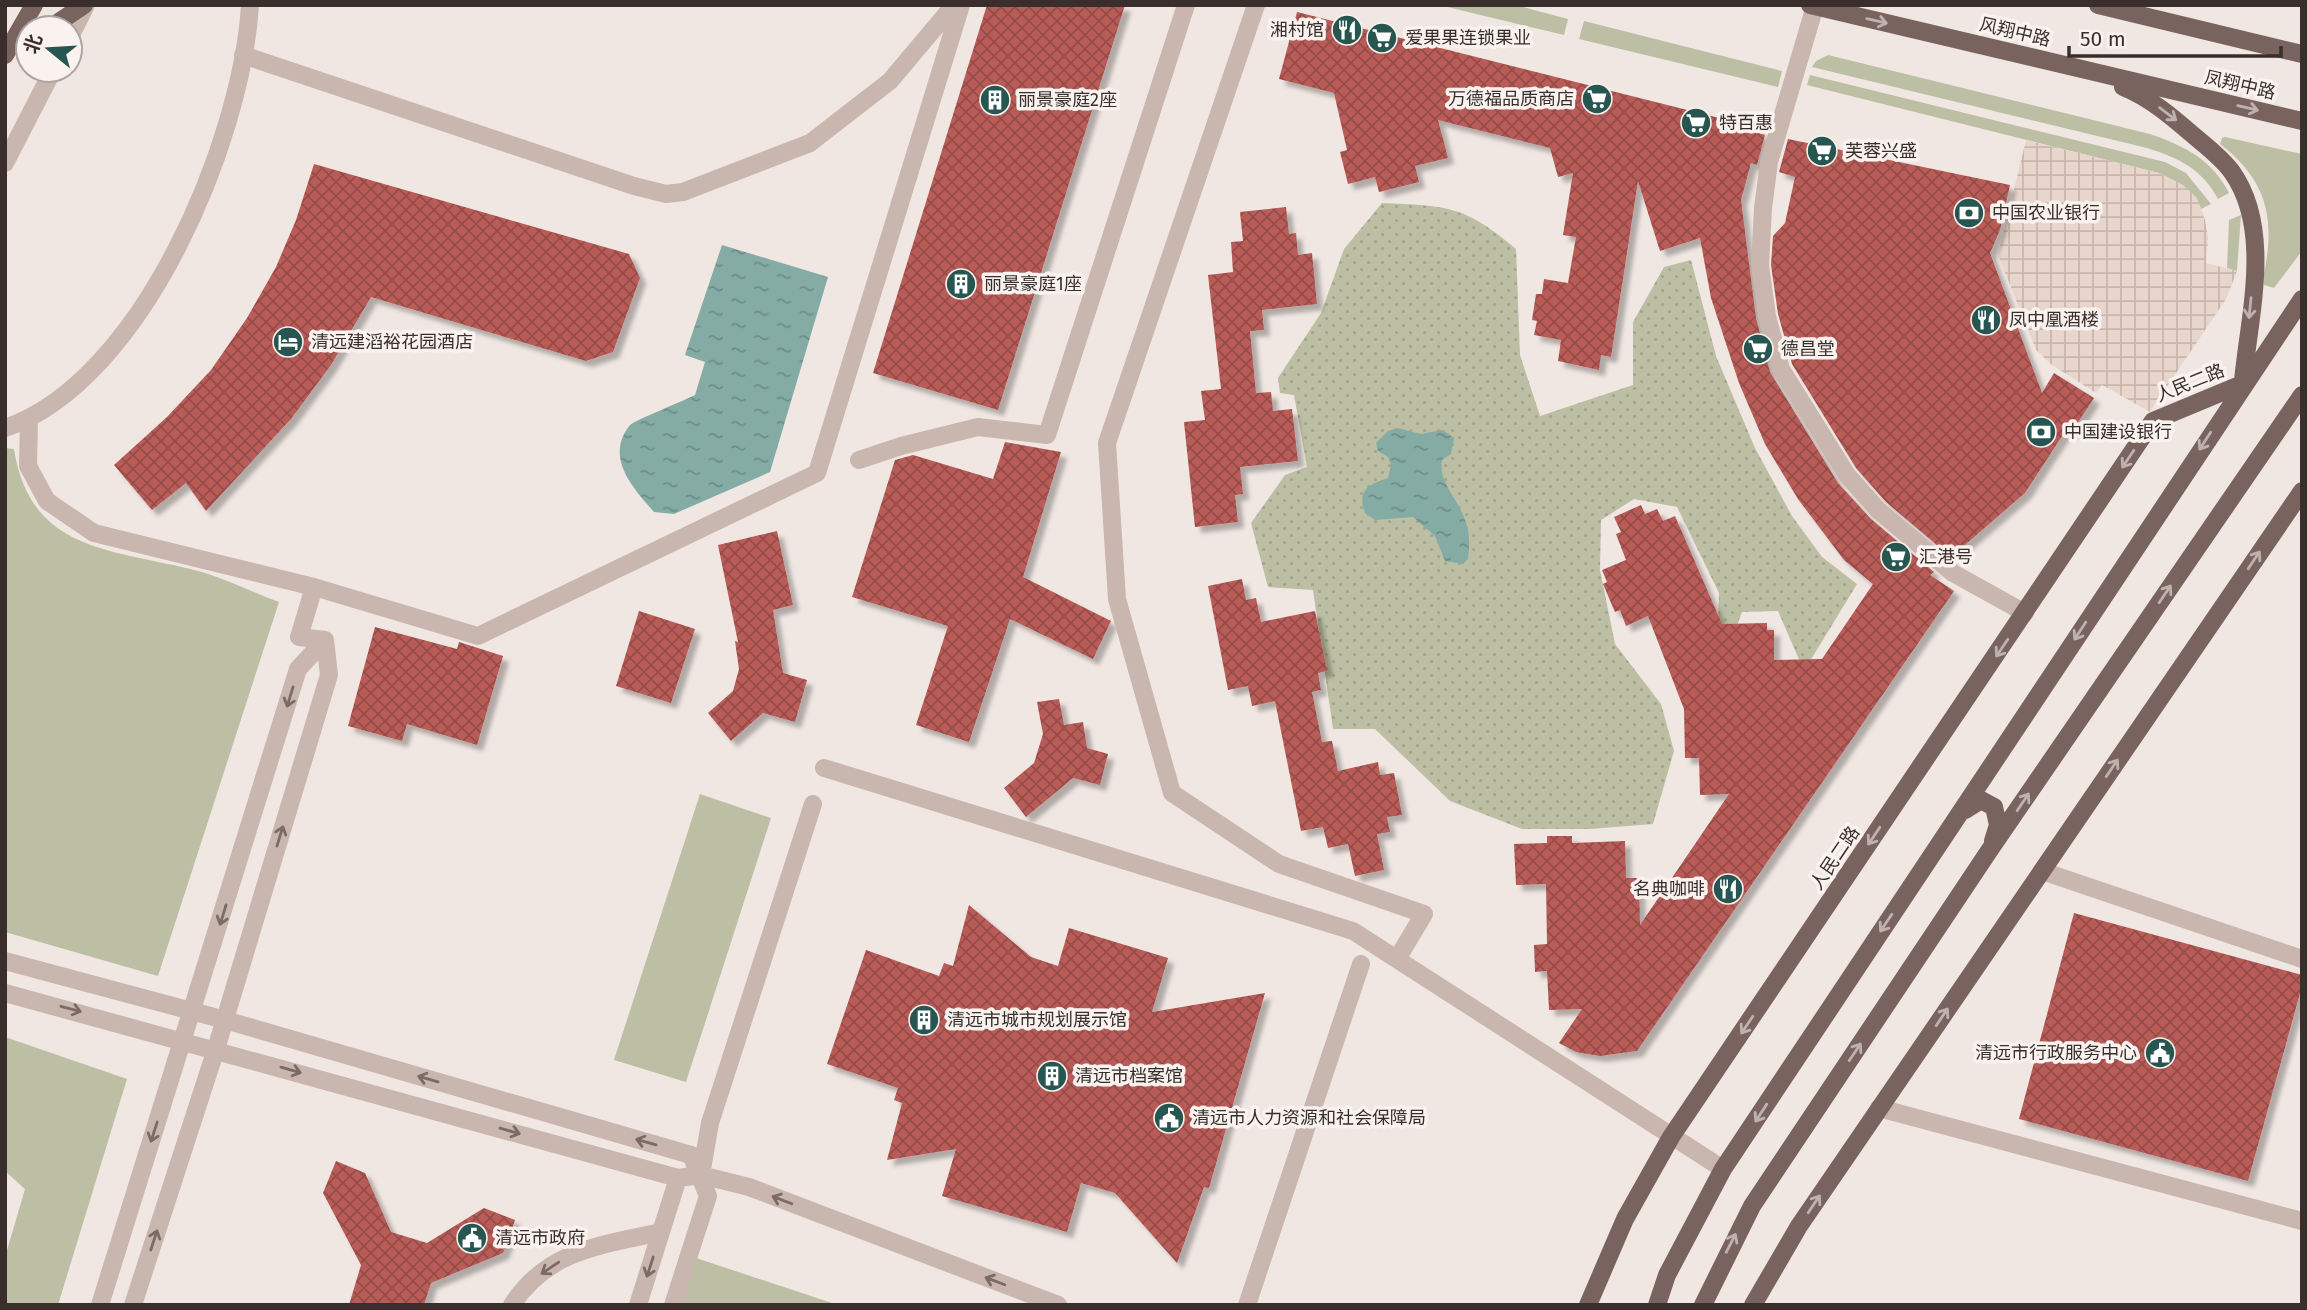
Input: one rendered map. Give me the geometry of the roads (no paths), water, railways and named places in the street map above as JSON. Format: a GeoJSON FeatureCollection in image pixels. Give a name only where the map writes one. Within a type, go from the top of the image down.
{"type":"FeatureCollection","features":[{"type":"Feature","properties":{"kind":"main road"},"geometry":{"type":"LineString","coordinates":[[5,55],[34,5]]}},
{"type":"Feature","properties":{"kind":"main road"},"geometry":{"type":"LineString","coordinates":[[2098,5],[2299,52]]}},
{"type":"Feature","properties":{"kind":"main road","name":"风翔中路"},"geometry":{"type":"LineString","coordinates":[[1813,6],[2087,70]]}},
{"type":"Feature","properties":{"kind":"main road"},"geometry":{"type":"LineString","coordinates":[[2087,70],[2142,95],[2173,118],[2232,171],[2246,196],[2253,226],[2255,264],[2242,384]]}},
{"type":"Feature","properties":{"kind":"main road","name":"凤翔中路"},"geometry":{"type":"LineString","coordinates":[[2087,70],[2302,121]]}},
{"type":"Feature","properties":{"kind":"main road"},"geometry":{"type":"LineString","coordinates":[[2242,384],[2302,299]]}},
{"type":"Feature","properties":{"kind":"main road","name":"人民二路"},"geometry":{"type":"LineString","coordinates":[[1588,1305],[1625,1219],[1671,1137],[2153,421],[2242,384]]}},
{"type":"Feature","properties":{"kind":"main road","name":"人民二路"},"geometry":{"type":"LineString","coordinates":[[1657,1305],[1667,1275],[1723,1169],[2242,384]]}},
{"type":"Feature","properties":{"kind":"main road"},"geometry":{"type":"LineString","coordinates":[[1703,1305],[1752,1206],[1989,851],[2302,395]]}},
{"type":"Feature","properties":{"kind":"main road"},"geometry":{"type":"LineString","coordinates":[[2288,415],[2302,402]]}},
{"type":"Feature","properties":{"kind":"main road"},"geometry":{"type":"LineString","coordinates":[[1753,1305],[1799,1226],[2302,491]]}},
{"type":"Feature","properties":{"kind":"main road"},"geometry":{"type":"LineString","coordinates":[[1953,823],[1976,802],[1989,802],[1994,807],[1997,825],[1989,851]]}},
{"type":"Feature","properties":{"kind":"street"},"geometry":{"type":"LineString","coordinates":[[5,428],[29,420],[77,386],[116,346],[177,248],[230,112],[243,55],[250,5]]}},
{"type":"Feature","properties":{"kind":"street"},"geometry":{"type":"LineString","coordinates":[[243,55],[634,186],[666,194],[708,185],[810,143],[890,81],[954,5]]}},
{"type":"Feature","properties":{"kind":"street"},"geometry":{"type":"LineString","coordinates":[[29,420],[29,466],[47,501],[93,533],[314,587],[478,636],[817,472],[961,5]]}},
{"type":"Feature","properties":{"kind":"street"},"geometry":{"type":"LineString","coordinates":[[859,460],[901,446],[978,427],[1047,435],[1186,5]]}},
{"type":"Feature","properties":{"kind":"street"},"geometry":{"type":"LineString","coordinates":[[1256,5],[1107,443],[1117,599],[1172,793],[1279,864],[1423,914],[1397,959]]}},
{"type":"Feature","properties":{"kind":"street"},"geometry":{"type":"LineString","coordinates":[[1813,6],[1769,162],[1754,265],[1781,369],[1874,515],[1953,573],[2025,613]]}},
{"type":"Feature","properties":{"kind":"street"},"geometry":{"type":"LineString","coordinates":[[5,163],[46,84]]}},
{"type":"Feature","properties":{"kind":"street"},"geometry":{"type":"LineString","coordinates":[[314,587],[299,637],[325,640]]}},
{"type":"Feature","properties":{"kind":"street"},"geometry":{"type":"LineString","coordinates":[[100,1305],[194,1012],[299,669],[325,640]]}},
{"type":"Feature","properties":{"kind":"street"},"geometry":{"type":"LineString","coordinates":[[133,1305],[216,1049],[329,675],[325,640]]}},
{"type":"Feature","properties":{"kind":"street"},"geometry":{"type":"LineString","coordinates":[[824,768],[1353,931],[1723,1169]]}},
{"type":"Feature","properties":{"kind":"street"},"geometry":{"type":"LineString","coordinates":[[701,1175],[710,1123],[813,804]]}},
{"type":"Feature","properties":{"kind":"street"},"geometry":{"type":"LineString","coordinates":[[2042,871],[2302,959]]}},
{"type":"Feature","properties":{"kind":"street"},"geometry":{"type":"LineString","coordinates":[[5,961],[225,1020],[691,1155],[708,1196],[673,1305]]}},
{"type":"Feature","properties":{"kind":"street"},"geometry":{"type":"LineString","coordinates":[[1247,1305],[1361,964]]}},
{"type":"Feature","properties":{"kind":"street"},"geometry":{"type":"LineString","coordinates":[[5,993],[678,1178],[701,1175],[749,1187],[1058,1305]]}},
{"type":"Feature","properties":{"kind":"street"},"geometry":{"type":"LineString","coordinates":[[1879,1108],[2302,1221]]}},
{"type":"Feature","properties":{"kind":"street"},"geometry":{"type":"LineString","coordinates":[[638,1305],[678,1178]]}},
{"type":"Feature","properties":{"kind":"street"},"geometry":{"type":"LineString","coordinates":[[512,1305],[524,1286],[574,1252],[661,1233]]}},
{"type":"Feature","properties":{"kind":"water"},"geometry":{"type":"Polygon","coordinates":[[[722,245],[828,277],[770,472],[674,514],[654,512],[624,471],[620,449],[623,437],[630,425],[695,395],[705,362],[685,355],[722,245]]]}},
{"type":"Feature","properties":{"kind":"water"},"geometry":{"type":"Polygon","coordinates":[[[1397,428],[1421,434],[1443,430],[1454,438],[1451,454],[1442,460],[1441,468],[1467,526],[1469,553],[1463,564],[1445,561],[1435,536],[1413,517],[1375,520],[1365,513],[1362,499],[1366,489],[1388,478],[1391,465],[1388,457],[1378,451],[1376,443],[1388,431],[1397,428]]]}},
{"type":"Feature","properties":{"kind":"place","name":"湘村馆"},"geometry":{"type":"Point","coordinates":[1347,30]}},
{"type":"Feature","properties":{"kind":"place","name":"爱果果连锁果业"},"geometry":{"type":"Point","coordinates":[1382,38]}},
{"type":"Feature","properties":{"kind":"place","name":"万德福品质商店"},"geometry":{"type":"Point","coordinates":[1597,99]}},
{"type":"Feature","properties":{"kind":"place","name":"丽景豪庭2座"},"geometry":{"type":"Point","coordinates":[995,100]}},
{"type":"Feature","properties":{"kind":"place","name":"特百惠"},"geometry":{"type":"Point","coordinates":[1696,123]}},
{"type":"Feature","properties":{"kind":"place","name":"芙蓉兴盛"},"geometry":{"type":"Point","coordinates":[1822,151]}},
{"type":"Feature","properties":{"kind":"place","name":"中国农业银行"},"geometry":{"type":"Point","coordinates":[1969,213]}},
{"type":"Feature","properties":{"kind":"place","name":"丽景豪庭1座"},"geometry":{"type":"Point","coordinates":[961,284]}},
{"type":"Feature","properties":{"kind":"place","name":"凤中凰酒楼"},"geometry":{"type":"Point","coordinates":[1986,320]}},
{"type":"Feature","properties":{"kind":"place","name":"清远建滔裕花园酒店"},"geometry":{"type":"Point","coordinates":[288,342]}},
{"type":"Feature","properties":{"kind":"place","name":"德昌堂"},"geometry":{"type":"Point","coordinates":[1758,349]}},
{"type":"Feature","properties":{"kind":"place","name":"中国建设银行"},"geometry":{"type":"Point","coordinates":[2041,432]}},
{"type":"Feature","properties":{"kind":"place","name":"汇港号"},"geometry":{"type":"Point","coordinates":[1896,557]}},
{"type":"Feature","properties":{"kind":"place","name":"名典咖啡"},"geometry":{"type":"Point","coordinates":[1728,889]}},
{"type":"Feature","properties":{"kind":"place","name":"清远市城市规划展示馆"},"geometry":{"type":"Point","coordinates":[924,1020]}},
{"type":"Feature","properties":{"kind":"place","name":"清远市行政服务中心"},"geometry":{"type":"Point","coordinates":[2160,1053]}},
{"type":"Feature","properties":{"kind":"place","name":"清远市档案馆"},"geometry":{"type":"Point","coordinates":[1052,1076]}},
{"type":"Feature","properties":{"kind":"place","name":"清远市人力资源和社会保障局"},"geometry":{"type":"Point","coordinates":[1169,1118]}},
{"type":"Feature","properties":{"kind":"place","name":"清远市政府"},"geometry":{"type":"Point","coordinates":[472,1238]}}]}
